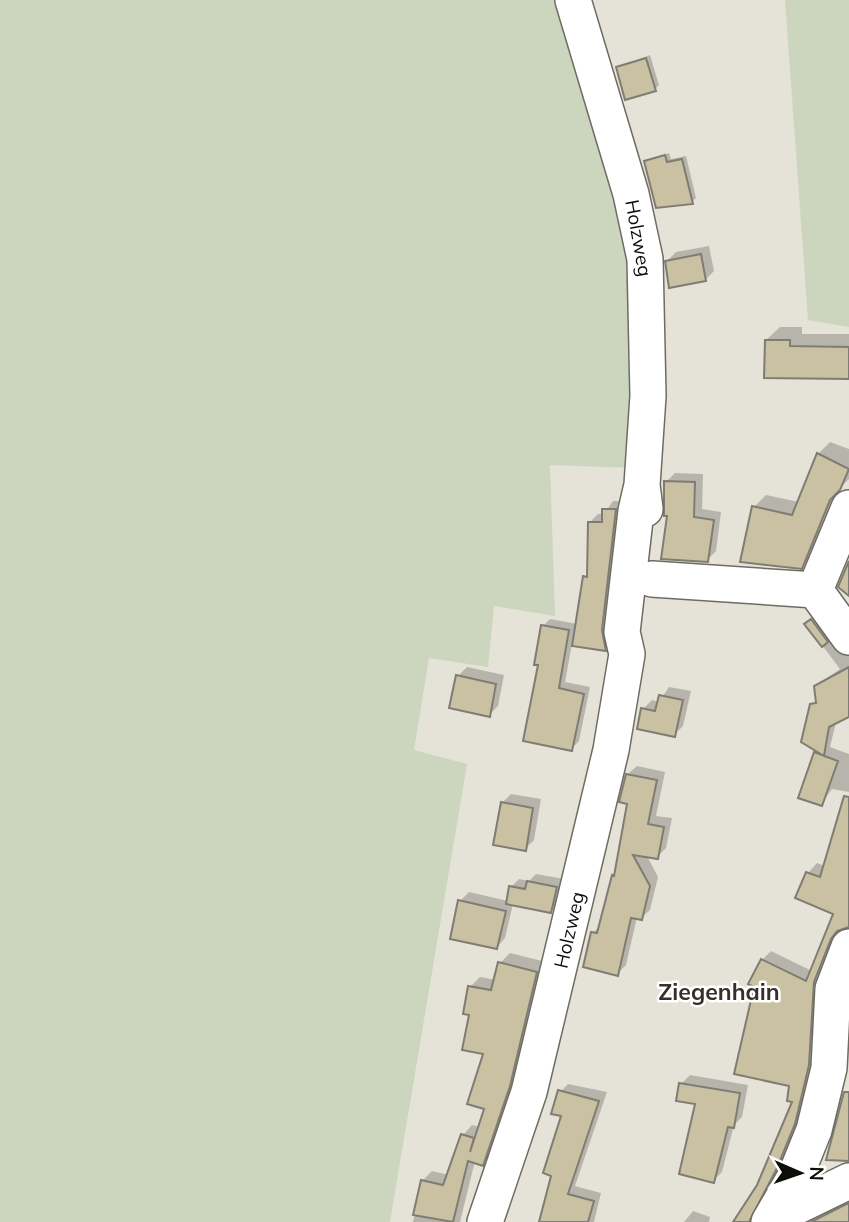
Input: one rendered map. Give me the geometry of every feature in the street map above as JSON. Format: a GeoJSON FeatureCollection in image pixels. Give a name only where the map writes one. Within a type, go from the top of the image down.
{"type":"FeatureCollection","features":[{"type":"Feature","properties":{"kind":"street","name":"Holzweg"},"geometry":{"type":"LineString","coordinates":[[485,1222],[529,1092],[553,1001],[611,750],[626,654],[622,632],[636,511],[642,485],[648,396],[645,259],[631,194],[573,0]]}},
{"type":"Feature","properties":{"kind":"street","name":"Holzweg"},"geometry":{"type":"LineString","coordinates":[[622,632],[638,627],[652,579],[642,485]]}},
{"type":"Feature","properties":{"kind":"street"},"geometry":{"type":"LineString","coordinates":[[815,590],[849,508]]}},
{"type":"Feature","properties":{"kind":"street"},"geometry":{"type":"LineString","coordinates":[[652,579],[815,590]]}},
{"type":"Feature","properties":{"kind":"street"},"geometry":{"type":"LineString","coordinates":[[815,590],[849,637]]}},
{"type":"Feature","properties":{"kind":"street"},"geometry":{"type":"LineString","coordinates":[[771,1220],[814,1130],[829,1068],[833,989],[849,947]]}},
{"type":"Feature","properties":{"kind":"street"},"geometry":{"type":"LineString","coordinates":[[771,1220],[837,1187],[814,1130]]}},
{"type":"Feature","properties":{"kind":"green space"},"geometry":{"type":"Polygon","coordinates":[[[0,0],[564,0],[630,221],[635,468],[550,465],[555,616],[494,606],[488,667],[429,658],[414,750],[467,764],[390,1222],[0,1222],[0,0]]]}},
{"type":"Feature","properties":{"kind":"green space"},"geometry":{"type":"Polygon","coordinates":[[[785,0],[849,0],[849,327],[808,320],[785,0]]]}},
{"type":"Feature","properties":{"kind":"building"},"geometry":{"type":"Polygon","coordinates":[[[646,58],[656,91],[625,100],[616,67],[646,58]]]}},
{"type":"Feature","properties":{"kind":"building"},"geometry":{"type":"Polygon","coordinates":[[[665,155],[667,162],[682,159],[693,204],[656,208],[644,161],[665,155]]]}},
{"type":"Feature","properties":{"kind":"building"},"geometry":{"type":"Polygon","coordinates":[[[701,254],[706,281],[669,288],[665,261],[701,254]]]}},
{"type":"Feature","properties":{"kind":"building"},"geometry":{"type":"Polygon","coordinates":[[[765,340],[790,340],[790,346],[849,347],[849,379],[764,378],[765,340]]]}},
{"type":"Feature","properties":{"kind":"building"},"geometry":{"type":"Polygon","coordinates":[[[817,453],[849,469],[840,490],[830,500],[802,569],[740,562],[752,506],[792,515],[817,453]]]}},
{"type":"Feature","properties":{"kind":"building"},"geometry":{"type":"Polygon","coordinates":[[[664,481],[695,482],[694,517],[714,520],[708,562],[661,559],[667,516],[664,516],[664,481]]]}},
{"type":"Feature","properties":{"kind":"building"},"geometry":{"type":"Polygon","coordinates":[[[602,509],[616,509],[602,630],[606,651],[572,646],[583,576],[587,577],[588,522],[602,522],[602,509]]]}},
{"type":"Feature","properties":{"kind":"building"},"geometry":{"type":"Polygon","coordinates":[[[849,561],[849,596],[838,587],[849,561]]]}},
{"type":"Feature","properties":{"kind":"building"},"geometry":{"type":"Polygon","coordinates":[[[811,619],[828,642],[822,647],[804,624],[811,619]]]}},
{"type":"Feature","properties":{"kind":"building"},"geometry":{"type":"Polygon","coordinates":[[[541,625],[569,630],[559,688],[584,694],[572,751],[523,741],[538,665],[534,665],[541,625]]]}},
{"type":"Feature","properties":{"kind":"building"},"geometry":{"type":"Polygon","coordinates":[[[849,667],[849,717],[829,727],[824,756],[801,742],[810,704],[816,703],[814,686],[849,667]]]}},
{"type":"Feature","properties":{"kind":"building"},"geometry":{"type":"Polygon","coordinates":[[[456,675],[496,684],[490,717],[449,708],[456,675]]]}},
{"type":"Feature","properties":{"kind":"building"},"geometry":{"type":"Polygon","coordinates":[[[659,695],[683,700],[675,737],[637,729],[641,708],[655,711],[659,695]]]}},
{"type":"Feature","properties":{"kind":"building"},"geometry":{"type":"Polygon","coordinates":[[[814,752],[838,761],[822,806],[798,798],[814,752]]]}},
{"type":"Feature","properties":{"kind":"building"},"geometry":{"type":"Polygon","coordinates":[[[626,774],[657,780],[648,824],[664,827],[658,859],[633,855],[650,886],[642,920],[631,918],[618,976],[583,967],[591,932],[597,933],[612,875],[614,876],[627,804],[619,802],[626,774]]]}},
{"type":"Feature","properties":{"kind":"building"},"geometry":{"type":"Polygon","coordinates":[[[844,796],[849,797],[849,927],[837,931],[831,939],[814,982],[809,1065],[795,1124],[777,1168],[749,1222],[733,1222],[757,1185],[792,1102],[787,1101],[789,1086],[734,1074],[754,987],[748,984],[761,959],[806,981],[833,914],[795,898],[806,872],[820,877],[844,796]]]}},
{"type":"Feature","properties":{"kind":"building"},"geometry":{"type":"Polygon","coordinates":[[[501,802],[533,808],[526,851],[493,845],[501,802]]]}},
{"type":"Feature","properties":{"kind":"building"},"geometry":{"type":"Polygon","coordinates":[[[527,881],[557,887],[551,913],[506,904],[509,886],[525,889],[527,881]]]}},
{"type":"Feature","properties":{"kind":"building"},"geometry":{"type":"Polygon","coordinates":[[[458,900],[506,911],[497,949],[450,939],[458,900]]]}},
{"type":"Feature","properties":{"kind":"building"},"geometry":{"type":"Polygon","coordinates":[[[498,962],[537,972],[510,1086],[483,1166],[468,1161],[453,1222],[413,1215],[421,1180],[443,1185],[461,1134],[474,1138],[470,1152],[484,1109],[467,1104],[483,1054],[462,1050],[469,1015],[463,1014],[468,986],[491,990],[498,962]]]}},
{"type":"Feature","properties":{"kind":"building"},"geometry":{"type":"Polygon","coordinates":[[[679,1083],[740,1093],[734,1128],[728,1127],[714,1183],[679,1174],[695,1104],[676,1101],[679,1083]]]}},
{"type":"Feature","properties":{"kind":"building"},"geometry":{"type":"Polygon","coordinates":[[[558,1090],[599,1101],[568,1194],[594,1201],[588,1222],[539,1222],[551,1176],[543,1173],[561,1116],[551,1114],[558,1090]]]}},
{"type":"Feature","properties":{"kind":"building"},"geometry":{"type":"Polygon","coordinates":[[[844,1092],[849,1092],[849,1161],[826,1160],[844,1092]]]}},
{"type":"Feature","properties":{"kind":"building"},"geometry":{"type":"Polygon","coordinates":[[[849,1203],[849,1222],[811,1222],[849,1203]]]}},
{"type":"Feature","properties":{"kind":"district","name":"Ziegenhain"},"geometry":{"type":"Point","coordinates":[719,991]}}]}
